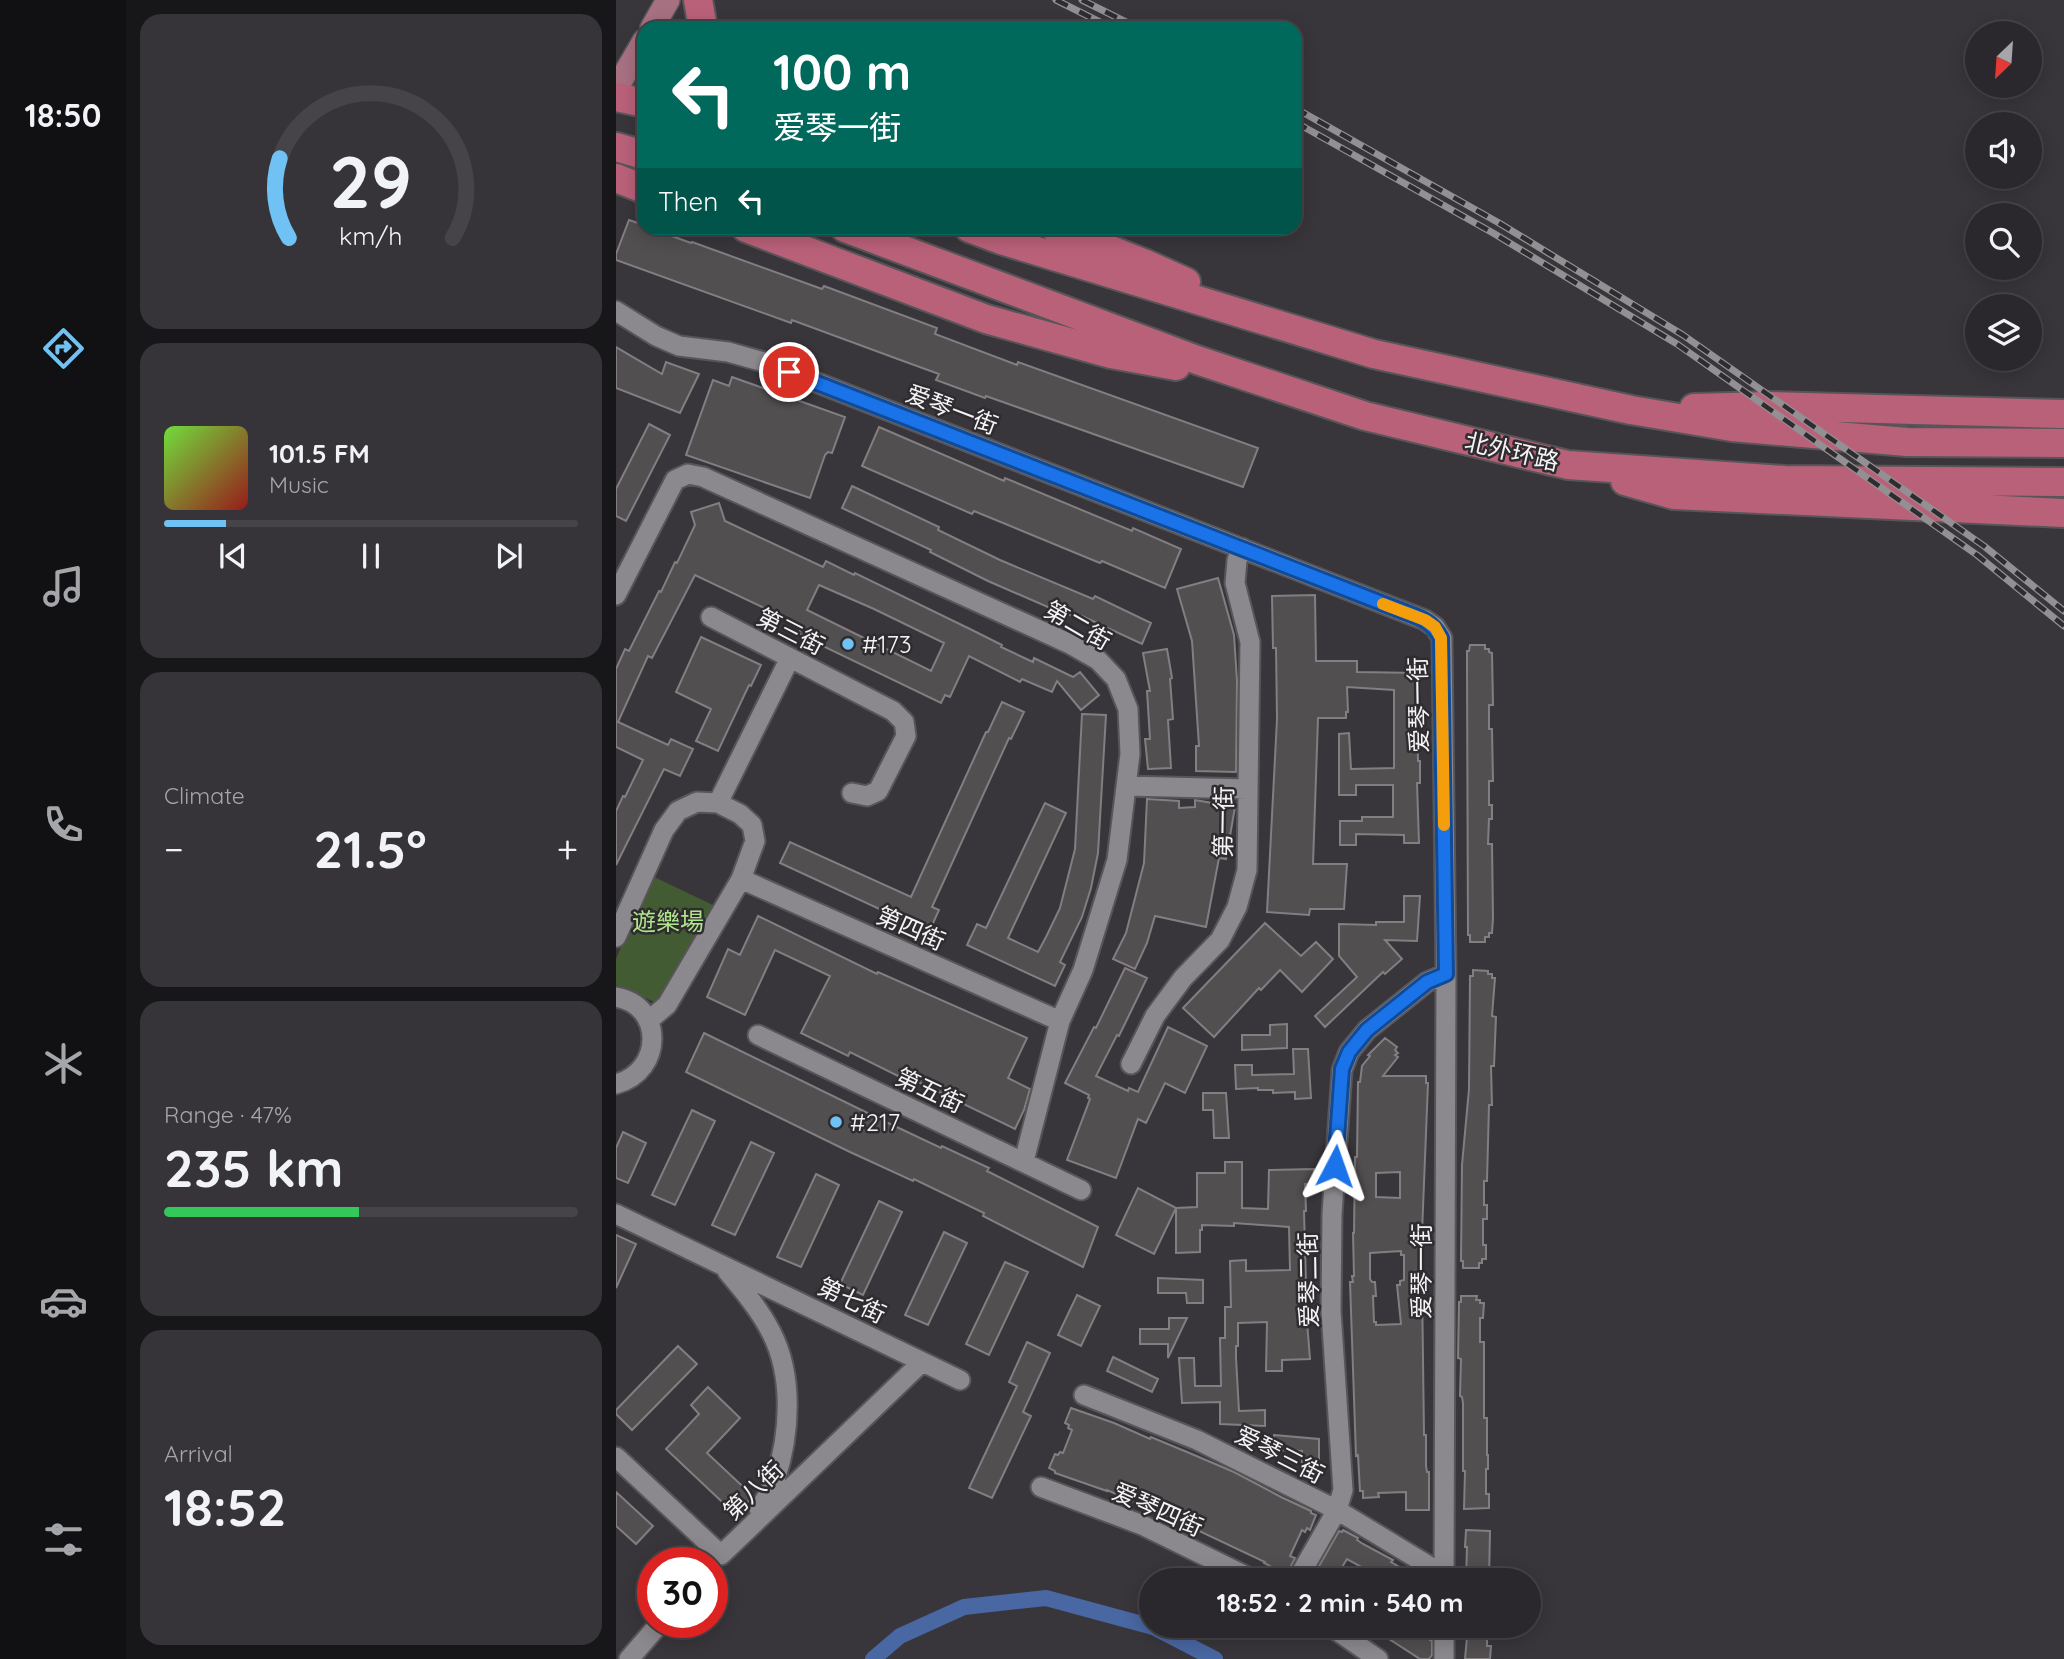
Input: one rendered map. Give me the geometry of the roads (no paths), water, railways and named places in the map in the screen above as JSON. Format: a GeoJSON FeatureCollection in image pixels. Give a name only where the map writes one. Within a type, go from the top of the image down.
{"type":"FeatureCollection","features":[{"type":"Feature","properties":{"kind":"highway"},"geometry":{"type":"LineString","coordinates":[[698,0],[702,21]]}},
{"type":"Feature","properties":{"kind":"highway"},"geometry":{"type":"LineString","coordinates":[[616,97],[637,102]]}},
{"type":"Feature","properties":{"kind":"highway"},"geometry":{"type":"LineString","coordinates":[[616,147],[637,153]]}},
{"type":"Feature","properties":{"kind":"highway"},"geometry":{"type":"LineString","coordinates":[[616,178],[637,186]]}},
{"type":"Feature","properties":{"kind":"highway"},"geometry":{"type":"LineString","coordinates":[[764,235],[986,319],[1111,354],[1260,381]]}},
{"type":"Feature","properties":{"kind":"highway","name":"北外环路"},"geometry":{"type":"LineString","coordinates":[[864,235],[1197,360],[1365,416],[1568,465],[1784,480],[2064,482]]}},
{"type":"Feature","properties":{"kind":"highway"},"geometry":{"type":"LineString","coordinates":[[988,235],[1374,354],[1631,410],[1732,427],[1907,442],[2064,443]]}},
{"type":"Feature","properties":{"kind":"highway"},"geometry":{"type":"LineString","coordinates":[[1073,235],[1146,264],[1284,327]]}},
{"type":"Feature","properties":{"kind":"highway"},"geometry":{"type":"LineString","coordinates":[[1631,410],[1768,406],[2062,413]]}},
{"type":"Feature","properties":{"kind":"highway"},"geometry":{"type":"LineString","coordinates":[[1568,465],[1674,495],[2055,513]]}},
{"type":"Feature","properties":{"kind":"main road"},"geometry":{"type":"LineString","coordinates":[[656,21],[668,0]]}},
{"type":"Feature","properties":{"kind":"main road"},"geometry":{"type":"LineString","coordinates":[[616,89],[637,53]]}},
{"type":"Feature","properties":{"kind":"street","name":"爱琴一街"},"geometry":{"type":"LineString","coordinates":[[616,311],[656,336],[679,346],[728,352],[764,362],[1425,620],[1435,627],[1441,638],[1446,974],[1444,1568]]}},
{"type":"Feature","properties":{"kind":"street","name":"第二街"},"geometry":{"type":"LineString","coordinates":[[616,596],[676,480],[688,474],[704,477],[1070,643],[1098,660],[1116,679],[1128,709],[1130,754],[1117,860],[1083,970],[1060,1021],[1024,1161]]}},
{"type":"Feature","properties":{"kind":"street","name":"第一街"},"geometry":{"type":"LineString","coordinates":[[1131,1064],[1155,1016],[1183,978],[1220,940],[1237,907],[1247,870],[1250,642],[1235,583],[1237,560],[1242,548]]}},
{"type":"Feature","properties":{"kind":"street","name":"第三街"},"geometry":{"type":"LineString","coordinates":[[710,617],[893,710],[904,722],[906,736],[878,791],[867,796],[852,793]]}},
{"type":"Feature","properties":{"kind":"street"},"geometry":{"type":"LineString","coordinates":[[718,803],[790,658]]}},
{"type":"Feature","properties":{"kind":"street"},"geometry":{"type":"LineString","coordinates":[[1126,786],[1248,789]]}},
{"type":"Feature","properties":{"kind":"street"},"geometry":{"type":"LineString","coordinates":[[617,932],[663,830],[678,811],[697,802],[718,803],[740,814],[752,825],[755,841],[741,879],[667,1005],[648,1021]]}},
{"type":"Feature","properties":{"kind":"street","name":"第四街"},"geometry":{"type":"LineString","coordinates":[[741,879],[1060,1021]]}},
{"type":"Feature","properties":{"kind":"street","name":"爱琴二街"},"geometry":{"type":"LineString","coordinates":[[1304,1568],[1337,1510],[1343,1490],[1331,1311],[1332,1214],[1342,1069],[1349,1052],[1367,1030],[1427,982],[1446,974]]}},
{"type":"Feature","properties":{"kind":"street"},"geometry":{"type":"LineString","coordinates":[[616,997],[636,1005],[648,1021],[653,1043],[650,1057],[642,1069],[631,1078],[616,1084]]}},
{"type":"Feature","properties":{"kind":"street","name":"第五街"},"geometry":{"type":"LineString","coordinates":[[758,1035],[1081,1190]]}},
{"type":"Feature","properties":{"kind":"street","name":"第七街"},"geometry":{"type":"LineString","coordinates":[[616,1214],[960,1380]]}},
{"type":"Feature","properties":{"kind":"street","name":"第七街"},"geometry":{"type":"LineString","coordinates":[[722,1265],[751,1300],[772,1332],[786,1384],[787,1417],[782,1454],[774,1483],[758,1511],[728,1547]]}},
{"type":"Feature","properties":{"kind":"street","name":"第八街"},"geometry":{"type":"LineString","coordinates":[[728,1549],[922,1362]]}},
{"type":"Feature","properties":{"kind":"street","name":"爱琴三街"},"geometry":{"type":"LineString","coordinates":[[1084,1395],[1197,1440],[1337,1510],[1428,1568]]}},
{"type":"Feature","properties":{"kind":"street","name":"第八街"},"geometry":{"type":"LineString","coordinates":[[616,1457],[704,1547]]}},
{"type":"Feature","properties":{"kind":"street","name":"爱琴四街"},"geometry":{"type":"LineString","coordinates":[[1041,1488],[1142,1525],[1230,1568]]}},
{"type":"Feature","properties":{"kind":"street"},"geometry":{"type":"LineString","coordinates":[[629,1659],[647,1638]]}},
{"type":"Feature","properties":{"kind":"street"},"geometry":{"type":"LineString","coordinates":[[1347,1638],[1378,1659]]}},
{"type":"Feature","properties":{"kind":"street"},"geometry":{"type":"LineString","coordinates":[[1444,1638],[1444,1659]]}},
{"type":"Feature","properties":{"kind":"waterway"},"geometry":{"type":"LineString","coordinates":[[873,1659],[900,1636],[964,1607],[1046,1598],[1153,1627],[1215,1659]]}},
{"type":"Feature","properties":{"kind":"railway"},"geometry":{"type":"LineString","coordinates":[[1056,0],[1098,21]]}},
{"type":"Feature","properties":{"kind":"railway"},"geometry":{"type":"LineString","coordinates":[[1082,0],[1124,21]]}},
{"type":"Feature","properties":{"kind":"railway"},"geometry":{"type":"LineString","coordinates":[[1302,112],[1499,223],[1683,335],[1984,546],[2064,611]]}},
{"type":"Feature","properties":{"kind":"railway"},"geometry":{"type":"LineString","coordinates":[[1302,126],[1493,233],[1677,344],[1977,555],[2064,626]]}},
{"type":"Feature","properties":{"kind":"place","name":"#173"},"geometry":{"type":"Point","coordinates":[848,644]}},
{"type":"Feature","properties":{"kind":"place","name":"#217"},"geometry":{"type":"Point","coordinates":[836,1122]}},
{"type":"Feature","properties":{"kind":"park label","name":"遊樂場"},"geometry":{"type":"Point","coordinates":[668,921]}}]}
